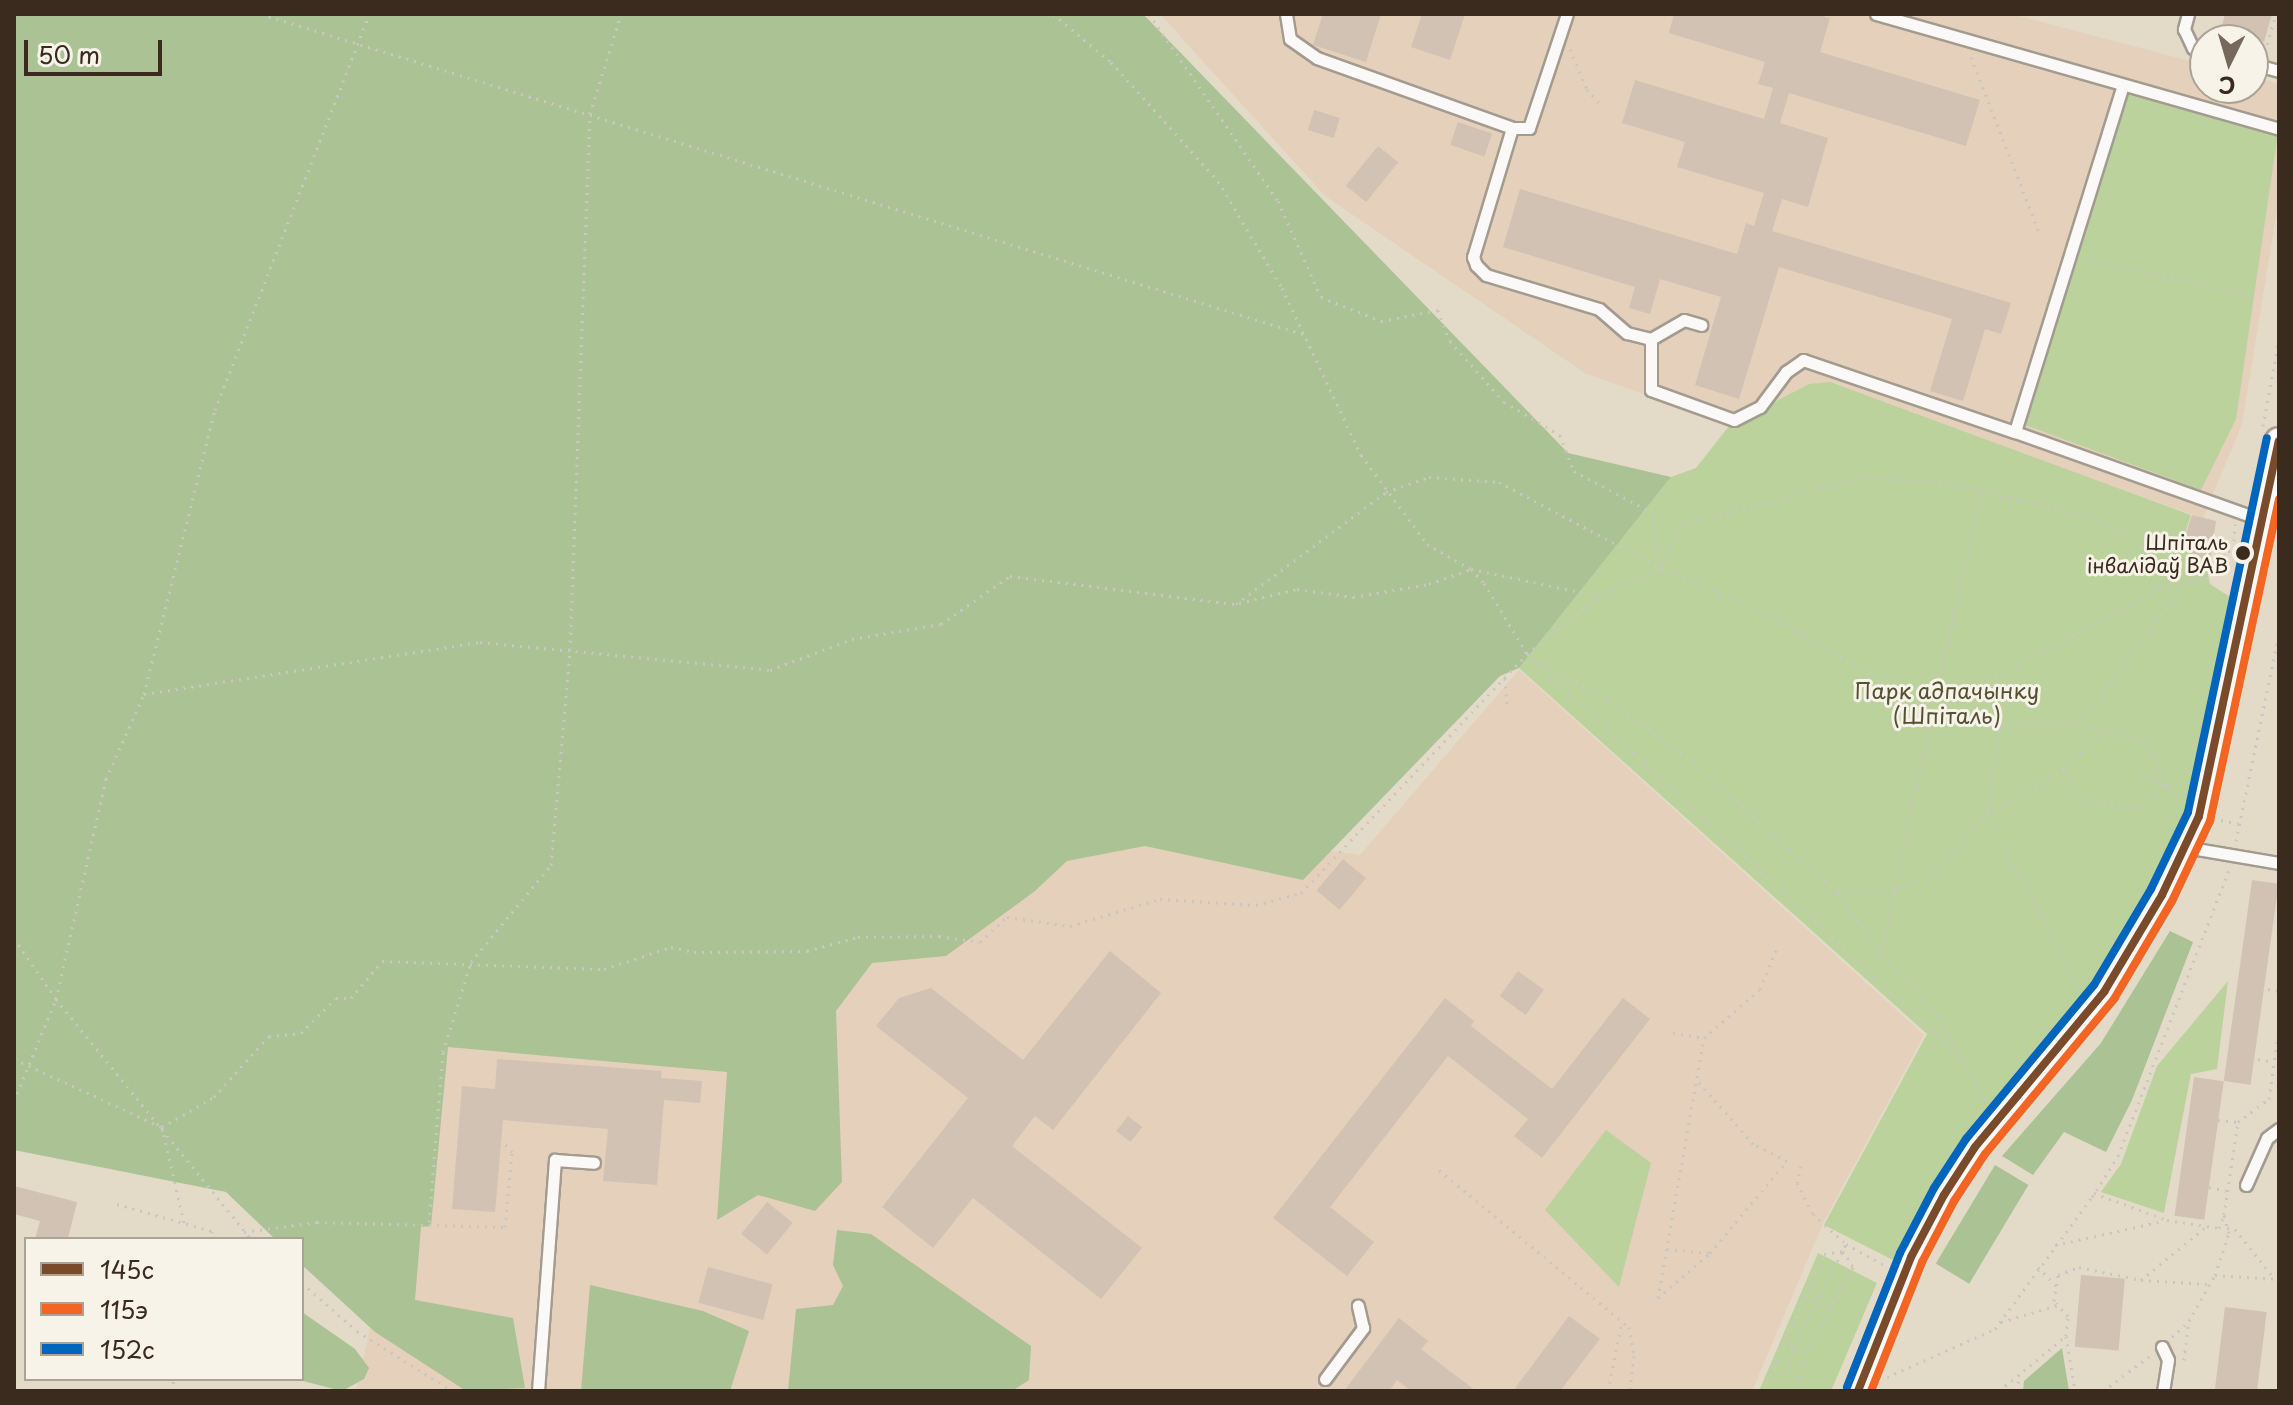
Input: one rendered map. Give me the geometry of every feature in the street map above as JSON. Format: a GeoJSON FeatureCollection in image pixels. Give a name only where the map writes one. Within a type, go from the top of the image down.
{"type":"FeatureCollection","features":[{"type":"Feature","properties":{"kind":"street"},"geometry":{"type":"LineString","coordinates":[[1858,1391],[1918,1243],[1969,1156],[1992,1109],[2104,992],[2185,847],[2202,802],[2248,515],[2273,496],[2279,441]]}},
{"type":"Feature","properties":{"kind":"lane"},"geometry":{"type":"LineString","coordinates":[[1286,14],[1290,39],[1317,58],[1512,128],[1529,128],[1567,14]]}},
{"type":"Feature","properties":{"kind":"lane"},"geometry":{"type":"LineString","coordinates":[[1876,14],[2122,88],[2279,129]]}},
{"type":"Feature","properties":{"kind":"lane"},"geometry":{"type":"LineString","coordinates":[[2188,14],[2184,29],[2189,40]]}},
{"type":"Feature","properties":{"kind":"lane"},"geometry":{"type":"LineString","coordinates":[[2015,432],[2066,253],[2122,88]]}},
{"type":"Feature","properties":{"kind":"lane"},"geometry":{"type":"LineString","coordinates":[[1512,128],[1473,257],[1476,265],[1486,275],[1599,309],[1627,333],[1651,339],[1684,320],[1701,325]]}},
{"type":"Feature","properties":{"kind":"lane"},"geometry":{"type":"LineString","coordinates":[[1651,339],[1651,390],[1734,420],[1760,407],[1786,372],[1803,360],[2248,515]]}},
{"type":"Feature","properties":{"kind":"lane"},"geometry":{"type":"LineString","coordinates":[[2185,847],[2279,863]]}},
{"type":"Feature","properties":{"kind":"lane"},"geometry":{"type":"LineString","coordinates":[[2246,1185],[2267,1138],[2279,1129]]}},
{"type":"Feature","properties":{"kind":"lane"},"geometry":{"type":"LineString","coordinates":[[538,1391],[555,1160],[594,1163]]}},
{"type":"Feature","properties":{"kind":"lane"},"geometry":{"type":"LineString","coordinates":[[1325,1379],[1363,1328],[1358,1306]]}},
{"type":"Feature","properties":{"kind":"lane"},"geometry":{"type":"LineString","coordinates":[[2162,1347],[2168,1360],[2163,1391]]}},
{"type":"Feature","properties":{"kind":"path"},"geometry":{"type":"LineString","coordinates":[[261,14],[356,46],[590,114],[1303,334]]}},
{"type":"Feature","properties":{"kind":"path"},"geometry":{"type":"LineString","coordinates":[[14,1101],[31,1068],[56,999],[106,779],[144,694],[215,410],[369,14]]}},
{"type":"Feature","properties":{"kind":"path"},"geometry":{"type":"LineString","coordinates":[[429,1222],[443,1052],[471,962],[551,865],[570,650],[590,114],[621,14]]}},
{"type":"Feature","properties":{"kind":"path"},"geometry":{"type":"LineString","coordinates":[[1053,14],[1111,62],[1218,181],[1282,288],[1334,405],[1386,492],[1427,544],[1471,569],[1599,596]]}},
{"type":"Feature","properties":{"kind":"path"},"geometry":{"type":"LineString","coordinates":[[1149,14],[1278,201],[1321,297],[1381,321],[1438,310],[1450,341],[1504,402],[1560,435],[1574,471],[1653,513],[1661,568]]}},
{"type":"Feature","properties":{"kind":"path"},"geometry":{"type":"LineString","coordinates":[[2271,60],[2263,58],[2276,14]]}},
{"type":"Feature","properties":{"kind":"path"},"geometry":{"type":"LineString","coordinates":[[1562,29],[1587,89],[1601,105]]}},
{"type":"Feature","properties":{"kind":"path"},"geometry":{"type":"LineString","coordinates":[[1965,40],[2039,232]]}},
{"type":"Feature","properties":{"kind":"path"},"geometry":{"type":"LineString","coordinates":[[2066,253],[2255,297]]}},
{"type":"Feature","properties":{"kind":"path"},"geometry":{"type":"LineString","coordinates":[[1236,604],[1386,492],[1429,477],[1499,482],[1661,568],[1765,611],[1932,713],[2001,723],[2079,723],[2148,741],[2166,784]]}},
{"type":"Feature","properties":{"kind":"path"},"geometry":{"type":"LineString","coordinates":[[162,1127],[214,1097],[269,1036],[301,1033],[336,998],[351,998],[382,961],[604,969],[671,947],[694,952],[807,951],[858,937],[939,936],[980,942],[1007,917],[1070,926],[1160,899],[1256,905],[1301,893],[1527,654],[1599,596],[1661,568],[1681,525],[1859,478],[1939,481],[2096,518],[2189,579]]}},
{"type":"Feature","properties":{"kind":"path"},"geometry":{"type":"LineString","coordinates":[[1882,955],[1982,491]]}},
{"type":"Feature","properties":{"kind":"path"},"geometry":{"type":"LineString","coordinates":[[2230,565],[2248,515]]}},
{"type":"Feature","properties":{"kind":"path"},"geometry":{"type":"LineString","coordinates":[[1932,713],[2161,587],[2189,579],[2202,579],[2233,551]]}},
{"type":"Feature","properties":{"kind":"path"},"geometry":{"type":"LineString","coordinates":[[144,694],[480,642],[770,670],[852,639],[941,624],[1010,576],[1236,604],[1297,589],[1353,597],[1429,584],[1471,569]]}},
{"type":"Feature","properties":{"kind":"path"},"geometry":{"type":"LineString","coordinates":[[1471,569],[1527,654],[1967,1062]]}},
{"type":"Feature","properties":{"kind":"path"},"geometry":{"type":"LineString","coordinates":[[2079,723],[2189,579]]}},
{"type":"Feature","properties":{"kind":"path"},"geometry":{"type":"LineString","coordinates":[[1884,1379],[1995,1329],[2118,1156],[2233,857],[2279,633]]}},
{"type":"Feature","properties":{"kind":"path"},"geometry":{"type":"LineString","coordinates":[[1527,654],[1608,701],[1694,762],[1838,893],[1882,955],[1938,1014],[1992,1109]]}},
{"type":"Feature","properties":{"kind":"path"},"geometry":{"type":"LineString","coordinates":[[1505,678],[1507,704]]}},
{"type":"Feature","properties":{"kind":"path"},"geometry":{"type":"LineString","coordinates":[[2001,723],[1987,814],[2082,992],[2089,982]]}},
{"type":"Feature","properties":{"kind":"path"},"geometry":{"type":"LineString","coordinates":[[1838,893],[1895,891],[1930,879],[1987,814],[2063,770],[2102,731]]}},
{"type":"Feature","properties":{"kind":"path"},"geometry":{"type":"LineString","coordinates":[[2063,770],[2087,800],[2141,809],[2166,784]]}},
{"type":"Feature","properties":{"kind":"path"},"geometry":{"type":"LineString","coordinates":[[2141,774],[2166,784],[2186,803],[2188,787]]}},
{"type":"Feature","properties":{"kind":"path"},"geometry":{"type":"LineString","coordinates":[[14,938],[56,999],[231,1207],[249,1237]]}},
{"type":"Feature","properties":{"kind":"path"},"geometry":{"type":"LineString","coordinates":[[1696,1079],[1753,1144],[1787,1161],[1710,1253],[1658,1298],[1696,1079],[1704,1038],[1760,989],[1777,948]]}},
{"type":"Feature","properties":{"kind":"path"},"geometry":{"type":"LineString","coordinates":[[2268,989],[2279,991]]}},
{"type":"Feature","properties":{"kind":"path"},"geometry":{"type":"LineString","coordinates":[[1673,1033],[1704,1038]]}},
{"type":"Feature","properties":{"kind":"path"},"geometry":{"type":"LineString","coordinates":[[14,1059],[162,1127]]}},
{"type":"Feature","properties":{"kind":"path"},"geometry":{"type":"LineString","coordinates":[[2258,1059],[2274,1062]]}},
{"type":"Feature","properties":{"kind":"path"},"geometry":{"type":"LineString","coordinates":[[2218,1120],[2238,1122]]}},
{"type":"Feature","properties":{"kind":"path"},"geometry":{"type":"LineString","coordinates":[[162,1127],[184,1223]]}},
{"type":"Feature","properties":{"kind":"path"},"geometry":{"type":"LineString","coordinates":[[244,1232],[317,1222],[429,1222],[505,1227],[512,1152],[505,1144]]}},
{"type":"Feature","properties":{"kind":"path"},"geometry":{"type":"LineString","coordinates":[[1801,1166],[1797,1183],[1802,1201],[1846,1244],[1888,1267],[1892,1256]]}},
{"type":"Feature","properties":{"kind":"path"},"geometry":{"type":"LineString","coordinates":[[1439,1170],[1629,1327],[1634,1356],[1630,1391]]}},
{"type":"Feature","properties":{"kind":"path"},"geometry":{"type":"LineString","coordinates":[[2209,1187],[2228,1191]]}},
{"type":"Feature","properties":{"kind":"path"},"geometry":{"type":"LineString","coordinates":[[2094,1193],[2167,1220],[2219,1228],[2224,1215]]}},
{"type":"Feature","properties":{"kind":"path"},"geometry":{"type":"LineString","coordinates":[[117,1204],[212,1231],[210,1237]]}},
{"type":"Feature","properties":{"kind":"path"},"geometry":{"type":"LineString","coordinates":[[2054,1245],[2167,1220]]}},
{"type":"Feature","properties":{"kind":"path"},"geometry":{"type":"LineString","coordinates":[[2141,1280],[2207,1226]]}},
{"type":"Feature","properties":{"kind":"path"},"geometry":{"type":"LineString","coordinates":[[2227,1228],[2235,1229],[2277,1279]]}},
{"type":"Feature","properties":{"kind":"path"},"geometry":{"type":"LineString","coordinates":[[1779,1391],[1794,1347],[1846,1244]]}},
{"type":"Feature","properties":{"kind":"path"},"geometry":{"type":"LineString","coordinates":[[1667,1249],[1710,1253]]}},
{"type":"Feature","properties":{"kind":"path"},"geometry":{"type":"LineString","coordinates":[[1764,1391],[1824,1254],[1843,1251]]}},
{"type":"Feature","properties":{"kind":"path"},"geometry":{"type":"LineString","coordinates":[[1796,1391],[1807,1352],[1853,1267],[1843,1251]]}},
{"type":"Feature","properties":{"kind":"path"},"geometry":{"type":"LineString","coordinates":[[2038,1267],[2057,1287]]}},
{"type":"Feature","properties":{"kind":"path"},"geometry":{"type":"LineString","coordinates":[[2075,1391],[2066,1336],[2068,1316],[2058,1305],[2058,1275],[2079,1267],[2141,1280],[2208,1284]]}},
{"type":"Feature","properties":{"kind":"path"},"geometry":{"type":"LineString","coordinates":[[2103,1391],[2162,1347],[2189,1321],[2215,1275],[2277,1279]]}},
{"type":"Feature","properties":{"kind":"path"},"geometry":{"type":"LineString","coordinates":[[304,1285],[357,1331],[452,1391]]}},
{"type":"Feature","properties":{"kind":"path"},"geometry":{"type":"LineString","coordinates":[[1805,1296],[1830,1310]]}},
{"type":"Feature","properties":{"kind":"path"},"geometry":{"type":"LineString","coordinates":[[2001,1322],[2058,1305]]}},
{"type":"Feature","properties":{"kind":"path"},"geometry":{"type":"LineString","coordinates":[[1608,1391],[1622,1321]]}},
{"type":"Feature","properties":{"kind":"path"},"geometry":{"type":"LineString","coordinates":[[2183,1363],[2189,1321]]}},
{"type":"Feature","properties":{"kind":"path"},"geometry":{"type":"LineString","coordinates":[[1999,1391],[2066,1336]]}},
{"type":"Feature","properties":{"kind":"path"},"geometry":{"type":"LineString","coordinates":[[1783,1342],[1807,1352]]}},
{"type":"Feature","properties":{"kind":"path"},"geometry":{"type":"LineString","coordinates":[[2017,1391],[2019,1376]]}},
{"type":"Feature","properties":{"kind":"shaded area"},"geometry":{"type":"Polygon","coordinates":[[[1160,14],[2011,14],[2189,61],[2189,104],[2269,104],[2269,81],[2279,84],[2279,197],[2242,424],[2203,518],[1859,398],[1757,435],[1585,373],[1325,196],[1160,14]]]}},
{"type":"Feature","properties":{"kind":"shaded area"},"geometry":{"type":"Polygon","coordinates":[[[1519,670],[1924,1035],[1825,1219],[1752,1391],[356,1391],[435,1037],[1101,817],[1360,855],[1519,670]]]}},
{"type":"Feature","properties":{"kind":"green space"},"geometry":{"type":"Polygon","coordinates":[[[14,14],[1143,14],[1568,453],[1671,477],[1519,668],[1500,676],[1303,880],[1145,846],[1067,861],[1035,891],[946,956],[872,963],[836,1011],[842,1182],[815,1211],[758,1195],[717,1220],[727,1072],[448,1047],[431,1226],[421,1227],[415,1300],[513,1318],[525,1388],[466,1391],[375,1332],[304,1267],[304,1237],[273,1237],[226,1192],[14,1150],[14,14]]]}},
{"type":"Feature","properties":{"kind":"green space"},"geometry":{"type":"Polygon","coordinates":[[[2128,84],[2189,101],[2189,104],[2200,104],[2279,126],[2236,419],[2201,490],[2025,425],[2128,84]]]}},
{"type":"Feature","properties":{"kind":"green space","name":"Парк адпачынку (Шпіталь)"},"geometry":{"type":"Polygon","coordinates":[[[1830,382],[2191,515],[2183,539],[2189,548],[2187,566],[2197,573],[2207,569],[2210,584],[2230,597],[2194,790],[2177,849],[2092,989],[1946,1169],[1897,1262],[1824,1225],[1927,1034],[1519,668],[1671,477],[1696,468],[1729,426],[1809,384],[1830,382]]]}},
{"type":"Feature","properties":{"kind":"green space"},"geometry":{"type":"Polygon","coordinates":[[[2170,931],[2193,942],[2132,1100],[2106,1152],[2064,1132],[2033,1175],[2002,1156],[2101,1043],[2170,931]]]}},
{"type":"Feature","properties":{"kind":"green space"},"geometry":{"type":"Polygon","coordinates":[[[2228,981],[2217,1069],[2191,1074],[2164,1213],[2101,1192],[2121,1164],[2157,1066],[2228,981]]]}},
{"type":"Feature","properties":{"kind":"green space"},"geometry":{"type":"Polygon","coordinates":[[[1606,1130],[1651,1163],[1619,1287],[1545,1210],[1606,1130]]]}},
{"type":"Feature","properties":{"kind":"green space"},"geometry":{"type":"Polygon","coordinates":[[[1995,1165],[2028,1185],[1969,1284],[1936,1264],[1995,1165]]]}},
{"type":"Feature","properties":{"kind":"green space"},"geometry":{"type":"Polygon","coordinates":[[[837,1230],[871,1234],[1031,1346],[1029,1380],[1012,1391],[788,1391],[796,1309],[833,1305],[843,1286],[833,1265],[837,1230]]]}},
{"type":"Feature","properties":{"kind":"green space"},"geometry":{"type":"Polygon","coordinates":[[[1818,1253],[1877,1283],[1831,1391],[1759,1391],[1818,1253]]]}},
{"type":"Feature","properties":{"kind":"green space"},"geometry":{"type":"Polygon","coordinates":[[[590,1285],[703,1311],[749,1331],[730,1391],[581,1391],[590,1285]]]}},
{"type":"Feature","properties":{"kind":"green space"},"geometry":{"type":"Polygon","coordinates":[[[304,1313],[355,1349],[369,1368],[364,1379],[342,1391],[303,1381],[304,1313]]]}},
{"type":"Feature","properties":{"kind":"green space"},"geometry":{"type":"Polygon","coordinates":[[[2062,1348],[2069,1391],[2023,1391],[2024,1381],[2062,1348]]]}},
{"type":"Feature","properties":{"kind":"building"},"geometry":{"type":"Polygon","coordinates":[[[1323,14],[1381,14],[1366,62],[1313,45],[1323,14]]]}},
{"type":"Feature","properties":{"kind":"building"},"geometry":{"type":"Polygon","coordinates":[[[1422,14],[1465,14],[1450,60],[1411,47],[1422,14]]]}},
{"type":"Feature","properties":{"kind":"building"},"geometry":{"type":"Polygon","coordinates":[[[1674,14],[1815,14],[1830,18],[1820,52],[1980,100],[1966,146],[1789,93],[1780,123],[1828,138],[1808,207],[1782,199],[1772,231],[2011,303],[2001,334],[1985,329],[1963,401],[1930,391],[1952,319],[1779,267],[1739,399],[1695,385],[1721,297],[1660,279],[1650,314],[1629,308],[1635,287],[1503,247],[1520,189],[1737,254],[1746,223],[1754,226],[1764,193],[1677,167],[1685,142],[1622,123],[1635,80],[1764,119],[1773,88],[1758,84],[1765,62],[1669,33],[1674,14]]]}},
{"type":"Feature","properties":{"kind":"building"},"geometry":{"type":"Polygon","coordinates":[[[2225,14],[2272,14],[2269,24],[2222,24],[2225,14]]]}},
{"type":"Feature","properties":{"kind":"building"},"geometry":{"type":"Polygon","coordinates":[[[1314,110],[1340,118],[1334,138],[1308,130],[1314,110]]]}},
{"type":"Feature","properties":{"kind":"building"},"geometry":{"type":"Polygon","coordinates":[[[1458,122],[1492,134],[1484,156],[1450,145],[1458,122]]]}},
{"type":"Feature","properties":{"kind":"building"},"geometry":{"type":"Polygon","coordinates":[[[1378,146],[1398,162],[1366,202],[1346,186],[1378,146]]]}},
{"type":"Feature","properties":{"kind":"building"},"geometry":{"type":"Polygon","coordinates":[[[2192,515],[2216,521],[2210,561],[2200,571],[2186,561],[2189,547],[2184,539],[2192,515]]]}},
{"type":"Feature","properties":{"kind":"building"},"geometry":{"type":"Polygon","coordinates":[[[1343,859],[1366,878],[1340,910],[1317,890],[1343,859]]]}},
{"type":"Feature","properties":{"kind":"building"},"geometry":{"type":"Polygon","coordinates":[[[2252,880],[2279,884],[2250,1085],[2224,1081],[2252,880]]]}},
{"type":"Feature","properties":{"kind":"building"},"geometry":{"type":"Polygon","coordinates":[[[1110,951],[1161,993],[1053,1130],[1035,1116],[1012,1146],[1142,1248],[1101,1299],[973,1198],[933,1248],[882,1207],[968,1098],[876,1026],[899,998],[931,988],[1023,1060],[1110,951]]]}},
{"type":"Feature","properties":{"kind":"building"},"geometry":{"type":"Polygon","coordinates":[[[1518,971],[1544,990],[1526,1015],[1500,996],[1518,971]]]}},
{"type":"Feature","properties":{"kind":"building"},"geometry":{"type":"Polygon","coordinates":[[[1445,998],[1474,1021],[1471,1026],[1552,1089],[1623,998],[1650,1019],[1542,1158],[1514,1136],[1528,1119],[1448,1056],[1330,1207],[1374,1242],[1347,1276],[1273,1218],[1445,998]]]}},
{"type":"Feature","properties":{"kind":"building"},"geometry":{"type":"Polygon","coordinates":[[[497,1059],[662,1071],[661,1078],[702,1081],[700,1103],[664,1100],[657,1185],[603,1181],[608,1129],[503,1120],[495,1212],[452,1209],[462,1086],[495,1089],[497,1059]]]}},
{"type":"Feature","properties":{"kind":"building"},"geometry":{"type":"Polygon","coordinates":[[[2194,1077],[2224,1081],[2204,1220],[2175,1216],[2194,1077]]]}},
{"type":"Feature","properties":{"kind":"building"},"geometry":{"type":"Polygon","coordinates":[[[1128,1116],[1142,1127],[1130,1142],[1116,1131],[1128,1116]]]}},
{"type":"Feature","properties":{"kind":"building"},"geometry":{"type":"Polygon","coordinates":[[[14,1186],[77,1202],[68,1237],[36,1237],[40,1221],[14,1214],[14,1186]]]}},
{"type":"Feature","properties":{"kind":"building"},"geometry":{"type":"Polygon","coordinates":[[[767,1202],[793,1223],[767,1255],[741,1234],[767,1202]]]}},
{"type":"Feature","properties":{"kind":"building"},"geometry":{"type":"Polygon","coordinates":[[[708,1267],[773,1284],[763,1320],[698,1303],[708,1267]]]}},
{"type":"Feature","properties":{"kind":"building"},"geometry":{"type":"Polygon","coordinates":[[[2081,1275],[2125,1279],[2119,1351],[2075,1347],[2081,1275]]]}},
{"type":"Feature","properties":{"kind":"building"},"geometry":{"type":"Polygon","coordinates":[[[2225,1307],[2267,1312],[2257,1391],[2215,1391],[2225,1307]]]}},
{"type":"Feature","properties":{"kind":"building"},"geometry":{"type":"Polygon","coordinates":[[[1569,1316],[1600,1339],[1560,1391],[1513,1391],[1569,1316]]]}},
{"type":"Feature","properties":{"kind":"building"},"geometry":{"type":"Polygon","coordinates":[[[1399,1318],[1428,1341],[1421,1349],[1476,1391],[1411,1391],[1397,1380],[1389,1391],[1344,1391],[1399,1318]]]}},
{"type":"Feature","properties":{"kind":"transit line","name":"152с"},"geometry":{"type":"LineString","coordinates":[[1847,1387],[1900,1253],[1934,1188],[1966,1139],[2094,985],[2151,889],[2188,812],[2267,438]]}},
{"type":"Feature","properties":{"kind":"transit line","name":"145с"},"geometry":{"type":"LineString","coordinates":[[1858,1391],[1911,1257],[1944,1195],[1975,1147],[2104,992],[2162,895],[2199,816],[2279,441]]}},
{"type":"Feature","properties":{"kind":"transit line","name":"115э"},"geometry":{"type":"LineString","coordinates":[[1871,1391],[1922,1262],[1954,1201],[1985,1154],[2114,999],[2172,901],[2210,821],[2279,499]]}},
{"type":"Feature","properties":{"kind":"place","name":"Шпіталь інвалідаў ВАВ"},"geometry":{"type":"Point","coordinates":[2243,553]}}]}
